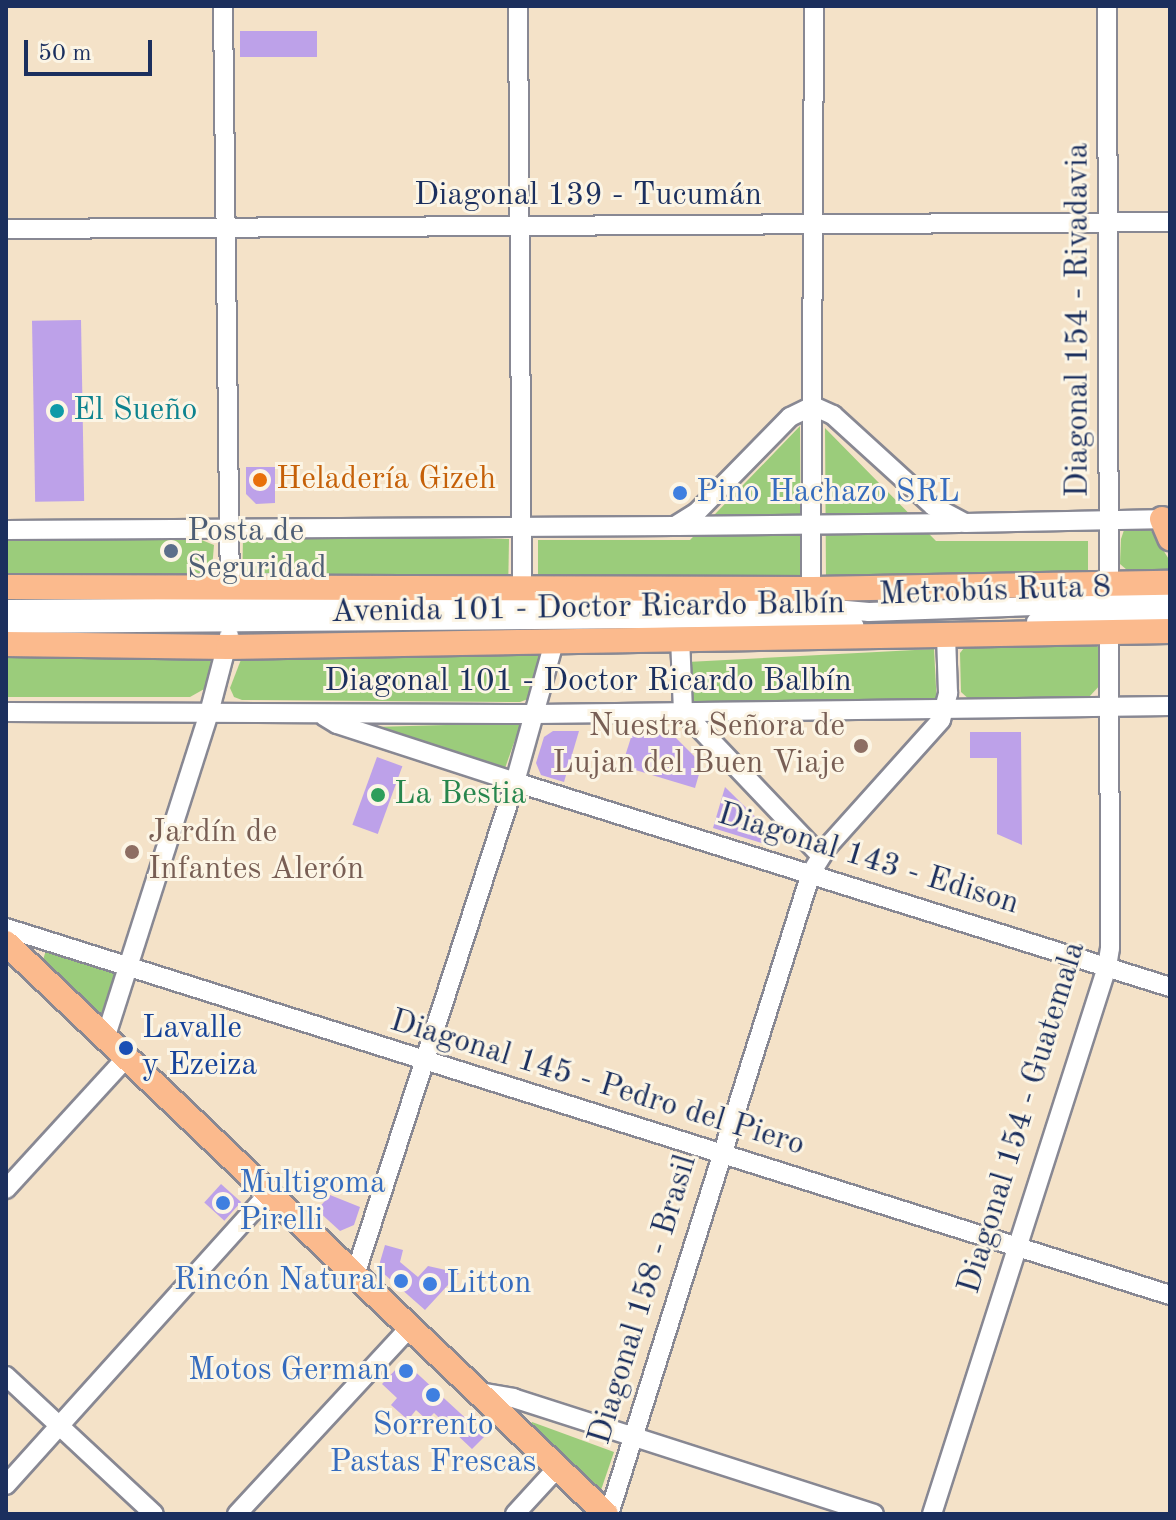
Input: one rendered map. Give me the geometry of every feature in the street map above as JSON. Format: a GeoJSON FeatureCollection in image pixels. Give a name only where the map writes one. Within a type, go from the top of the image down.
{"type":"FeatureCollection","features":[{"type":"Feature","properties":{"kind":"main road","name":"Avenida 101 - Doctor Ricardo Balbín"},"geometry":{"type":"LineString","coordinates":[[6,644],[230,617],[522,589],[810,614],[946,637],[1109,610],[1170,583]]}},
{"type":"Feature","properties":{"kind":"main road","name":"Avenida 101 - Doctor Ricardo Balbín"},"geometry":{"type":"LineString","coordinates":[[6,587],[230,617],[555,639],[680,637],[810,614],[1109,610],[1170,631]]}},
{"type":"Feature","properties":{"kind":"main road"},"geometry":{"type":"LineString","coordinates":[[6,943],[607,1514]]}},
{"type":"Feature","properties":{"kind":"street"},"geometry":{"type":"LineString","coordinates":[[105,1039],[209,713],[230,617],[223,6]]}},
{"type":"Feature","properties":{"kind":"street"},"geometry":{"type":"LineString","coordinates":[[518,6],[522,589]]}},
{"type":"Feature","properties":{"kind":"street"},"geometry":{"type":"LineString","coordinates":[[810,614],[814,6]]}},
{"type":"Feature","properties":{"kind":"street","name":"Diagonal 154 - Rivadavia"},"geometry":{"type":"LineString","coordinates":[[1107,6],[1109,610]]}},
{"type":"Feature","properties":{"kind":"street","name":"Diagonal 139 - Tucumán"},"geometry":{"type":"LineString","coordinates":[[6,229],[1170,222]]}},
{"type":"Feature","properties":{"kind":"street"},"geometry":{"type":"LineString","coordinates":[[675,526],[697,512],[790,417],[813,406],[833,415],[933,506],[965,523]]}},
{"type":"Feature","properties":{"kind":"street"},"geometry":{"type":"LineString","coordinates":[[6,530],[229,526],[675,526],[1110,519],[1167,525]]}},
{"type":"Feature","properties":{"kind":"street","name":"Metrobús Ruta 8"},"geometry":{"type":"LineString","coordinates":[[6,624],[230,617],[810,614],[842,626],[985,625],[1170,601]]}},
{"type":"Feature","properties":{"kind":"street","name":"Metrobús Ruta 8"},"geometry":{"type":"LineString","coordinates":[[6,609],[230,617]]}},
{"type":"Feature","properties":{"kind":"street","name":"Metrobús Ruta 8"},"geometry":{"type":"LineString","coordinates":[[1109,610],[1170,617]]}},
{"type":"Feature","properties":{"kind":"street","name":"Diagonal 154 - Guatemala"},"geometry":{"type":"LineString","coordinates":[[932,1514],[1107,967],[1109,610]]}},
{"type":"Feature","properties":{"kind":"street"},"geometry":{"type":"LineString","coordinates":[[680,637],[683,711],[821,856]]}},
{"type":"Feature","properties":{"kind":"street"},"geometry":{"type":"LineString","coordinates":[[946,637],[946,710]]}},
{"type":"Feature","properties":{"kind":"street"},"geometry":{"type":"LineString","coordinates":[[355,1275],[515,782],[555,639]]}},
{"type":"Feature","properties":{"kind":"street","name":"Diagonal 101 - Doctor Ricardo Balbín"},"geometry":{"type":"LineString","coordinates":[[6,712],[536,714],[1170,706]]}},
{"type":"Feature","properties":{"kind":"street","name":"Diagonal 158 - Brasil"},"geometry":{"type":"LineString","coordinates":[[607,1514],[811,873],[821,856],[934,730],[946,710]]}},
{"type":"Feature","properties":{"kind":"street","name":"Diagonal 143 - Edison"},"geometry":{"type":"LineString","coordinates":[[322,714],[337,724],[515,782],[1170,987]]}},
{"type":"Feature","properties":{"kind":"street","name":"Diagonal 145 - Pedro del Piero"},"geometry":{"type":"LineString","coordinates":[[6,928],[1170,1295]]}},
{"type":"Feature","properties":{"kind":"street"},"geometry":{"type":"LineString","coordinates":[[6,1189],[125,1059]]}},
{"type":"Feature","properties":{"kind":"street"},"geometry":{"type":"LineString","coordinates":[[6,1485],[268,1194]]}},
{"type":"Feature","properties":{"kind":"street"},"geometry":{"type":"LineString","coordinates":[[237,1514],[410,1327]]}},
{"type":"Feature","properties":{"kind":"street"},"geometry":{"type":"LineString","coordinates":[[6,1376],[154,1514]]}},
{"type":"Feature","properties":{"kind":"street"},"geometry":{"type":"LineString","coordinates":[[480,1392],[513,1398],[633,1435],[874,1514]]}},
{"type":"Feature","properties":{"kind":"street"},"geometry":{"type":"LineString","coordinates":[[515,1514],[558,1467]]}},
{"type":"Feature","properties":{"kind":"green space"},"geometry":{"type":"Polygon","coordinates":[[[800,426],[801,577],[538,576],[538,540],[690,540],[800,426]]]}},
{"type":"Feature","properties":{"kind":"green space"},"geometry":{"type":"Polygon","coordinates":[[[825,428],[936,541],[1088,541],[1088,577],[826,580],[825,428]]]}},
{"type":"Feature","properties":{"kind":"green space"},"geometry":{"type":"Polygon","coordinates":[[[1132,524],[1147,526],[1170,561],[1170,569],[1127,570],[1120,564],[1121,539],[1124,530],[1132,524]]]}},
{"type":"Feature","properties":{"kind":"green space"},"geometry":{"type":"Polygon","coordinates":[[[243,534],[509,539],[508,578],[242,573],[243,534]]]}},
{"type":"Feature","properties":{"kind":"green space"},"geometry":{"type":"Polygon","coordinates":[[[194,537],[214,545],[212,569],[201,574],[6,575],[6,539],[194,537]]]}},
{"type":"Feature","properties":{"kind":"green space"},"geometry":{"type":"Polygon","coordinates":[[[1089,641],[1101,649],[1102,683],[1089,697],[971,701],[961,692],[960,653],[968,643],[1089,641]]]}},
{"type":"Feature","properties":{"kind":"green space"},"geometry":{"type":"Polygon","coordinates":[[[540,649],[544,657],[531,698],[520,702],[242,700],[234,697],[230,688],[242,657],[540,649]]]}},
{"type":"Feature","properties":{"kind":"green space"},"geometry":{"type":"Polygon","coordinates":[[[934,649],[937,702],[690,715],[687,662],[934,649]]]}},
{"type":"Feature","properties":{"kind":"green space"},"geometry":{"type":"Polygon","coordinates":[[[6,655],[210,657],[211,662],[206,688],[190,697],[6,697],[6,655]]]}},
{"type":"Feature","properties":{"kind":"green space"},"geometry":{"type":"Polygon","coordinates":[[[521,723],[504,771],[373,727],[521,723]]]}},
{"type":"Feature","properties":{"kind":"green space"},"geometry":{"type":"Polygon","coordinates":[[[46,950],[116,971],[101,1015],[43,960],[46,950]]]}},
{"type":"Feature","properties":{"kind":"green space"},"geometry":{"type":"Polygon","coordinates":[[[532,1422],[614,1452],[600,1493],[529,1426],[532,1422]]]}},
{"type":"Feature","properties":{"kind":"building"},"geometry":{"type":"Polygon","coordinates":[[[240,31],[317,31],[317,57],[240,57],[240,31]]]}},
{"type":"Feature","properties":{"kind":"building","name":"El Sueño"},"geometry":{"type":"Polygon","coordinates":[[[81,320],[84,501],[35,502],[32,321],[81,320]]]}},
{"type":"Feature","properties":{"kind":"building","name":"Heladería Gizeh"},"geometry":{"type":"Polygon","coordinates":[[[246,467],[275,467],[275,503],[256,504],[246,494],[246,467]]]}},
{"type":"Feature","properties":{"kind":"building"},"geometry":{"type":"Polygon","coordinates":[[[668,730],[702,764],[695,788],[622,766],[633,731],[668,730]]]}},
{"type":"Feature","properties":{"kind":"building"},"geometry":{"type":"Polygon","coordinates":[[[553,731],[579,731],[564,782],[541,775],[536,763],[544,737],[553,731]]]}},
{"type":"Feature","properties":{"kind":"building"},"geometry":{"type":"Polygon","coordinates":[[[970,732],[1021,732],[1022,845],[997,834],[997,758],[970,758],[970,732]]]}},
{"type":"Feature","properties":{"kind":"building","name":"La Bestia"},"geometry":{"type":"Polygon","coordinates":[[[377,757],[402,766],[378,834],[352,825],[377,757]]]}},
{"type":"Feature","properties":{"kind":"building"},"geometry":{"type":"Polygon","coordinates":[[[725,787],[776,837],[771,846],[713,828],[725,787]]]}},
{"type":"Feature","properties":{"kind":"building","name":"Multigoma Pirelli"},"geometry":{"type":"Polygon","coordinates":[[[221,1184],[241,1202],[224,1221],[204,1203],[221,1184]]]}},
{"type":"Feature","properties":{"kind":"building"},"geometry":{"type":"Polygon","coordinates":[[[330,1195],[360,1207],[354,1225],[340,1231],[317,1210],[330,1195]]]}},
{"type":"Feature","properties":{"kind":"building"},"geometry":{"type":"Polygon","coordinates":[[[385,1245],[403,1250],[400,1262],[418,1277],[428,1266],[459,1273],[425,1310],[383,1273],[380,1262],[385,1245]]]}},
{"type":"Feature","properties":{"kind":"building"},"geometry":{"type":"Polygon","coordinates":[[[399,1366],[409,1366],[485,1436],[472,1449],[434,1413],[427,1420],[416,1410],[408,1420],[391,1405],[397,1398],[382,1384],[399,1366]]]}},
{"type":"Feature","properties":{"kind":"place","name":"El Sueño"},"geometry":{"type":"Point","coordinates":[57,411]}},
{"type":"Feature","properties":{"kind":"place","name":"Heladería Gizeh"},"geometry":{"type":"Point","coordinates":[260,480]}},
{"type":"Feature","properties":{"kind":"place","name":"Pino Hachazo SRL"},"geometry":{"type":"Point","coordinates":[680,493]}},
{"type":"Feature","properties":{"kind":"place","name":"Posta de Seguridad"},"geometry":{"type":"Point","coordinates":[171,551]}},
{"type":"Feature","properties":{"kind":"place","name":"Nuestra Señora de Lujan del Buen Viaje"},"geometry":{"type":"Point","coordinates":[861,746]}},
{"type":"Feature","properties":{"kind":"place","name":"La Bestia"},"geometry":{"type":"Point","coordinates":[378,795]}},
{"type":"Feature","properties":{"kind":"place","name":"Jardín de Infantes Alerón"},"geometry":{"type":"Point","coordinates":[132,852]}},
{"type":"Feature","properties":{"kind":"place","name":"Lavalle y Ezeiza"},"geometry":{"type":"Point","coordinates":[126,1048]}},
{"type":"Feature","properties":{"kind":"place","name":"Multigoma Pirelli"},"geometry":{"type":"Point","coordinates":[223,1203]}},
{"type":"Feature","properties":{"kind":"place","name":"Rincón Natural"},"geometry":{"type":"Point","coordinates":[401,1281]}},
{"type":"Feature","properties":{"kind":"place","name":"Litton"},"geometry":{"type":"Point","coordinates":[430,1284]}},
{"type":"Feature","properties":{"kind":"place","name":"Motos German"},"geometry":{"type":"Point","coordinates":[406,1371]}},
{"type":"Feature","properties":{"kind":"place","name":"Sorrento Pastas Frescas"},"geometry":{"type":"Point","coordinates":[433,1395]}}]}
